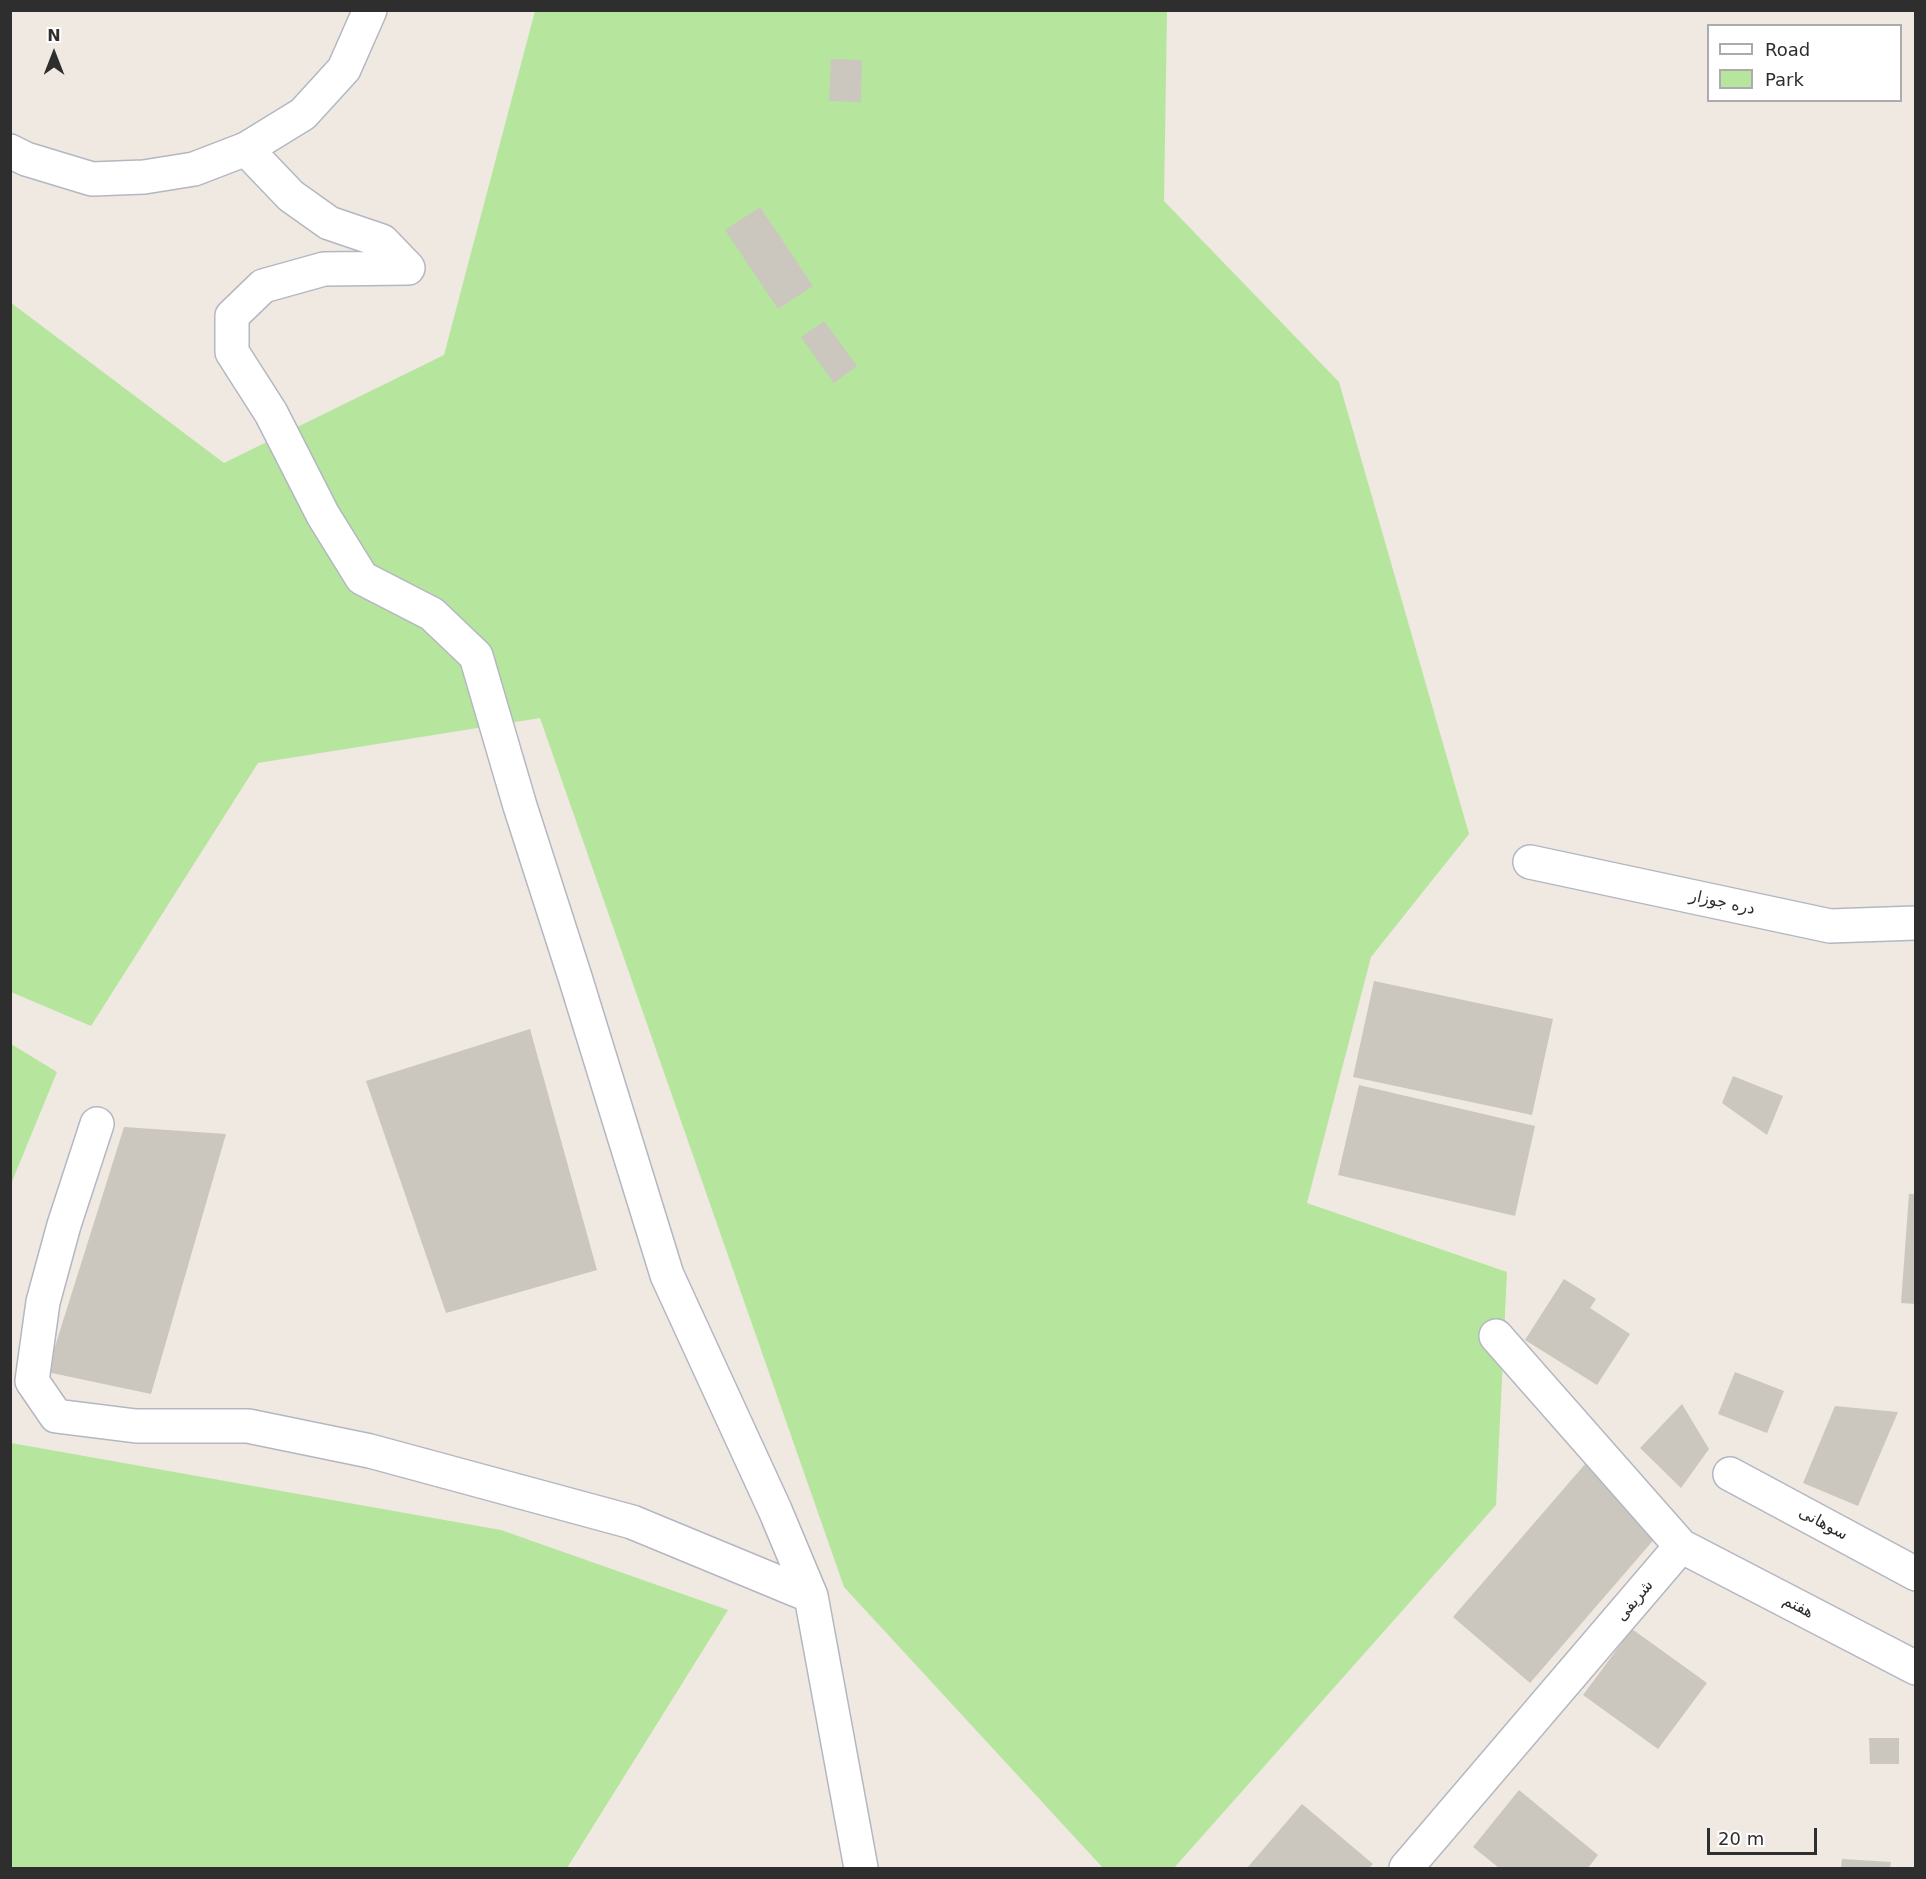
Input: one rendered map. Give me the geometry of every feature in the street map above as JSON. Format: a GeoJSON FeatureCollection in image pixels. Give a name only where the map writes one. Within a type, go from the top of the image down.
{"type":"FeatureCollection","features":[{"type":"Feature","properties":{"kind":"street"},"geometry":{"type":"LineString","coordinates":[[10,151],[26,159],[92,179],[144,177],[194,170],[246,149],[303,114],[344,69],[370,10]]}},
{"type":"Feature","properties":{"kind":"street"},"geometry":{"type":"LineString","coordinates":[[246,149],[291,196],[329,223],[382,241],[408,268],[324,269],[263,286],[232,316],[232,352],[271,413],[323,515],[362,578],[432,614],[476,656],[520,806],[667,1275],[776,1510],[811,1596],[861,1869]]}},
{"type":"Feature","properties":{"kind":"street","name":"دره جوزار"},"geometry":{"type":"LineString","coordinates":[[1530,862],[1830,926],[1916,923]]}},
{"type":"Feature","properties":{"kind":"street"},"geometry":{"type":"LineString","coordinates":[[96,1124],[64,1225],[43,1302],[33,1381],[56,1416],[136,1426],[248,1426],[370,1451],[632,1522],[811,1596]]}},
{"type":"Feature","properties":{"kind":"street"},"geometry":{"type":"LineString","coordinates":[[1496,1336],[1681,1546]]}},
{"type":"Feature","properties":{"kind":"street","name":"سوهانی"},"geometry":{"type":"LineString","coordinates":[[1730,1474],[1916,1574]]}},
{"type":"Feature","properties":{"kind":"street","name":"هفتم"},"geometry":{"type":"LineString","coordinates":[[1681,1546],[1916,1668]]}},
{"type":"Feature","properties":{"kind":"street","name":"شریفی"},"geometry":{"type":"LineString","coordinates":[[1406,1869],[1681,1546]]}},
{"type":"Feature","properties":{"kind":"green space"},"geometry":{"type":"Polygon","coordinates":[[[535,11],[1167,11],[1164,201],[1339,382],[1469,834],[1371,957],[1307,1203],[1507,1272],[1496,1505],[1174,1868],[1103,1868],[844,1587],[540,718],[258,763],[91,1026],[11,992],[10,302],[224,463],[444,355],[535,11]]]}},
{"type":"Feature","properties":{"kind":"green space"},"geometry":{"type":"Polygon","coordinates":[[[11,1044],[57,1072],[11,1184],[11,1044]]]}},
{"type":"Feature","properties":{"kind":"green space"},"geometry":{"type":"Polygon","coordinates":[[[11,1443],[501,1530],[728,1610],[567,1868],[11,1868],[11,1443]]]}},
{"type":"Feature","properties":{"kind":"building"},"geometry":{"type":"Polygon","coordinates":[[[831,59],[862,60],[861,102],[829,101],[831,59]]]}},
{"type":"Feature","properties":{"kind":"building"},"geometry":{"type":"Polygon","coordinates":[[[760,207],[813,286],[778,309],[725,230],[760,207]]]}},
{"type":"Feature","properties":{"kind":"building"},"geometry":{"type":"Polygon","coordinates":[[[824,321],[857,366],[834,383],[801,337],[824,321]]]}},
{"type":"Feature","properties":{"kind":"building"},"geometry":{"type":"Polygon","coordinates":[[[1374,981],[1553,1019],[1532,1115],[1353,1077],[1374,981]]]}},
{"type":"Feature","properties":{"kind":"building"},"geometry":{"type":"Polygon","coordinates":[[[530,1029],[597,1270],[446,1313],[366,1081],[530,1029]]]}},
{"type":"Feature","properties":{"kind":"building"},"geometry":{"type":"Polygon","coordinates":[[[1733,1076],[1783,1096],[1767,1135],[1722,1103],[1733,1076]]]}},
{"type":"Feature","properties":{"kind":"building"},"geometry":{"type":"Polygon","coordinates":[[[1359,1085],[1535,1126],[1515,1216],[1338,1175],[1359,1085]]]}},
{"type":"Feature","properties":{"kind":"building"},"geometry":{"type":"Polygon","coordinates":[[[124,1127],[226,1134],[151,1394],[47,1372],[124,1127]]]}},
{"type":"Feature","properties":{"kind":"building"},"geometry":{"type":"Polygon","coordinates":[[[1909,1194],[1916,1194],[1916,1304],[1901,1303],[1909,1194]]]}},
{"type":"Feature","properties":{"kind":"building"},"geometry":{"type":"Polygon","coordinates":[[[1564,1279],[1596,1299],[1590,1308],[1630,1334],[1597,1385],[1525,1340],[1564,1279]]]}},
{"type":"Feature","properties":{"kind":"building"},"geometry":{"type":"Polygon","coordinates":[[[1735,1372],[1784,1391],[1767,1433],[1718,1414],[1735,1372]]]}},
{"type":"Feature","properties":{"kind":"building"},"geometry":{"type":"Polygon","coordinates":[[[1682,1404],[1709,1449],[1681,1488],[1640,1448],[1682,1404]]]}},
{"type":"Feature","properties":{"kind":"building"},"geometry":{"type":"Polygon","coordinates":[[[1835,1406],[1898,1412],[1858,1506],[1803,1483],[1835,1406]]]}},
{"type":"Feature","properties":{"kind":"building"},"geometry":{"type":"Polygon","coordinates":[[[1586,1463],[1663,1529],[1530,1683],[1453,1617],[1586,1463]]]}},
{"type":"Feature","properties":{"kind":"building"},"geometry":{"type":"Polygon","coordinates":[[[1632,1629],[1707,1683],[1658,1749],[1583,1695],[1632,1629]]]}},
{"type":"Feature","properties":{"kind":"building"},"geometry":{"type":"Polygon","coordinates":[[[1869,1738],[1899,1738],[1899,1764],[1870,1764],[1869,1738]]]}},
{"type":"Feature","properties":{"kind":"building"},"geometry":{"type":"Polygon","coordinates":[[[1519,1790],[1598,1855],[1588,1868],[1499,1868],[1473,1847],[1519,1790]]]}},
{"type":"Feature","properties":{"kind":"building"},"geometry":{"type":"Polygon","coordinates":[[[1302,1804],[1373,1864],[1369,1868],[1247,1868],[1302,1804]]]}},
{"type":"Feature","properties":{"kind":"building"},"geometry":{"type":"Polygon","coordinates":[[[1842,1859],[1891,1862],[1890,1868],[1841,1868],[1842,1859]]]}}]}
